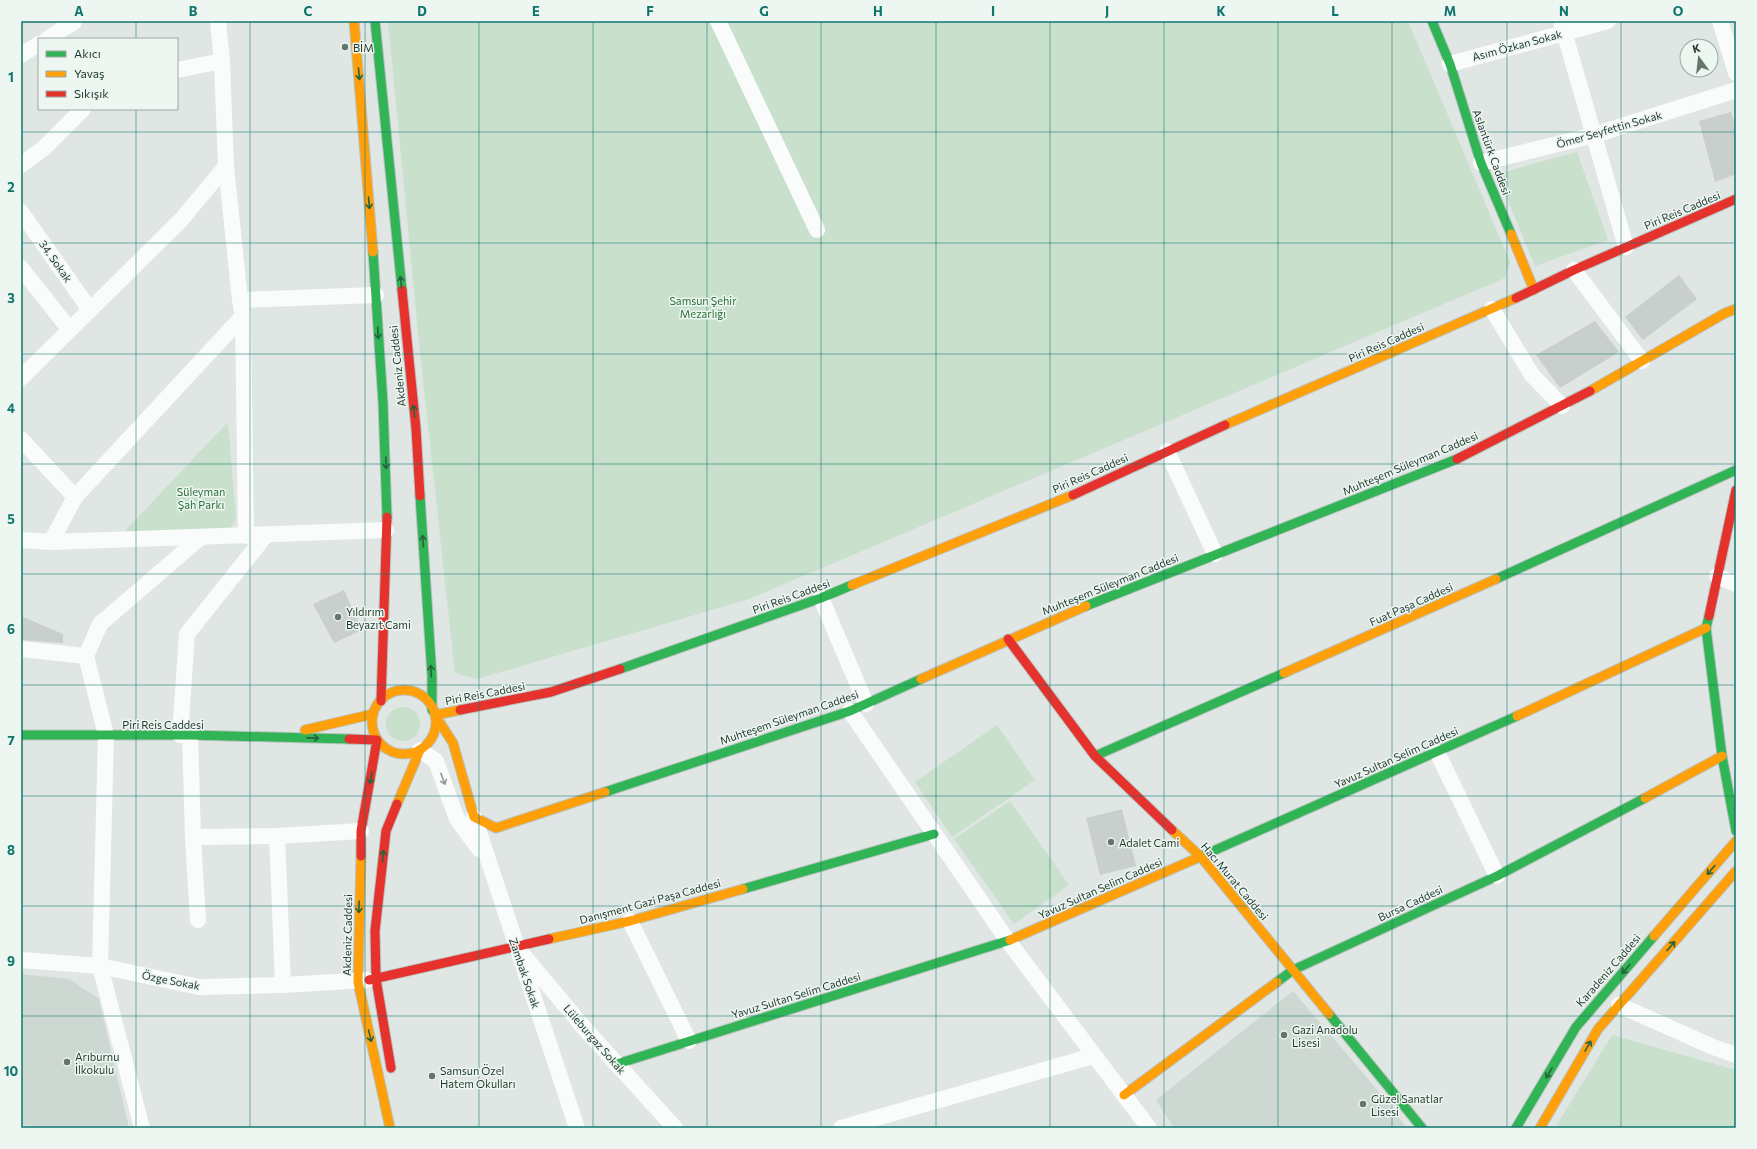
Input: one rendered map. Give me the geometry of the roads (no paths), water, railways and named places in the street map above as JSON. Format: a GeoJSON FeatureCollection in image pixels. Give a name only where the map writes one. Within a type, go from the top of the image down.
{"type":"FeatureCollection","features":[{"type":"Feature","properties":{"kind":"street"},"geometry":{"type":"LineString","coordinates":[[218,21],[222,61],[226,166],[243,316],[246,536]]}},
{"type":"Feature","properties":{"kind":"street","name":"Akdeniz Caddesi"},"geometry":{"type":"LineString","coordinates":[[354,21],[376,295],[386,459],[386,530],[381,701]]}},
{"type":"Feature","properties":{"kind":"street","name":"Akdeniz Caddesi"},"geometry":{"type":"LineString","coordinates":[[375,21],[416,429],[434,712]]}},
{"type":"Feature","properties":{"kind":"street"},"geometry":{"type":"LineString","coordinates":[[718,21],[817,230]]}},
{"type":"Feature","properties":{"kind":"street","name":"Aslantürk Caddesi"},"geometry":{"type":"LineString","coordinates":[[1432,21],[1450,64],[1481,163],[1534,290]]}},
{"type":"Feature","properties":{"kind":"street","name":"Asım Özkan Sokak"},"geometry":{"type":"LineString","coordinates":[[1450,64],[1563,27],[1608,21]]}},
{"type":"Feature","properties":{"kind":"street"},"geometry":{"type":"LineString","coordinates":[[1720,21],[1736,73]]}},
{"type":"Feature","properties":{"kind":"street"},"geometry":{"type":"LineString","coordinates":[[49,38],[74,22]]}},
{"type":"Feature","properties":{"kind":"street"},"geometry":{"type":"LineString","coordinates":[[1563,27],[1626,247]]}},
{"type":"Feature","properties":{"kind":"street"},"geometry":{"type":"LineString","coordinates":[[21,56],[38,45]]}},
{"type":"Feature","properties":{"kind":"street"},"geometry":{"type":"LineString","coordinates":[[178,70],[222,61]]}},
{"type":"Feature","properties":{"kind":"street","name":"Ömer Seyfettin Sokak"},"geometry":{"type":"LineString","coordinates":[[1481,163],[1594,135],[1736,90]]}},
{"type":"Feature","properties":{"kind":"street"},"geometry":{"type":"LineString","coordinates":[[21,165],[44,148],[82,110]]}},
{"type":"Feature","properties":{"kind":"street"},"geometry":{"type":"LineString","coordinates":[[21,378],[181,220],[226,166]]}},
{"type":"Feature","properties":{"kind":"street","name":"Piri Reis Caddesi"},"geometry":{"type":"LineString","coordinates":[[434,712],[551,692],[821,598],[1097,485],[1167,451],[1492,309],[1574,270],[1736,199]]}},
{"type":"Feature","properties":{"kind":"street","name":"34. Sokak"},"geometry":{"type":"LineString","coordinates":[[21,212],[90,310]]}},
{"type":"Feature","properties":{"kind":"street"},"geometry":{"type":"LineString","coordinates":[[21,268],[70,330]]}},
{"type":"Feature","properties":{"kind":"street"},"geometry":{"type":"LineString","coordinates":[[1574,270],[1642,361]]}},
{"type":"Feature","properties":{"kind":"street"},"geometry":{"type":"LineString","coordinates":[[240,300],[376,295]]}},
{"type":"Feature","properties":{"kind":"street"},"geometry":{"type":"LineString","coordinates":[[1492,309],[1532,375],[1562,406]]}},
{"type":"Feature","properties":{"kind":"street","name":"Muhteşem Süleyman Caddesi"},"geometry":{"type":"LineString","coordinates":[[474,817],[496,828],[850,711],[1062,615],[1456,459],[1562,406],[1725,313],[1736,309]]}},
{"type":"Feature","properties":{"kind":"street"},"geometry":{"type":"LineString","coordinates":[[51,542],[75,497],[243,316]]}},
{"type":"Feature","properties":{"kind":"street"},"geometry":{"type":"LineString","coordinates":[[21,439],[75,497]]}},
{"type":"Feature","properties":{"kind":"street"},"geometry":{"type":"LineString","coordinates":[[1167,451],[1215,554]]}},
{"type":"Feature","properties":{"kind":"street","name":"Fuat Paşa Caddesi"},"geometry":{"type":"LineString","coordinates":[[1095,756],[1533,563],[1736,470]]}},
{"type":"Feature","properties":{"kind":"street"},"geometry":{"type":"LineString","coordinates":[[1736,490],[1706,628],[1722,756],[1736,831]]}},
{"type":"Feature","properties":{"kind":"street"},"geometry":{"type":"LineString","coordinates":[[21,540],[51,542],[386,530]]}},
{"type":"Feature","properties":{"kind":"street"},"geometry":{"type":"LineString","coordinates":[[198,920],[185,735],[187,634],[266,535]]}},
{"type":"Feature","properties":{"kind":"street"},"geometry":{"type":"LineString","coordinates":[[142,1128],[100,966],[106,735],[86,656],[100,624],[201,537]]}},
{"type":"Feature","properties":{"kind":"street"},"geometry":{"type":"LineString","coordinates":[[1718,576],[1736,584]]}},
{"type":"Feature","properties":{"kind":"street"},"geometry":{"type":"LineString","coordinates":[[821,598],[866,704]]}},
{"type":"Feature","properties":{"kind":"street","name":"Yavuz Sultan Selim Caddesi"},"geometry":{"type":"LineString","coordinates":[[617,1064],[1008,941],[1437,752],[1555,699],[1706,628]]}},
{"type":"Feature","properties":{"kind":"street","name":"Hacı Murat Caddesi"},"geometry":{"type":"LineString","coordinates":[[1008,639],[1095,756],[1201,857],[1422,1128]]}},
{"type":"Feature","properties":{"kind":"street"},"geometry":{"type":"LineString","coordinates":[[21,649],[86,656]]}},
{"type":"Feature","properties":{"kind":"street"},"geometry":{"type":"LineString","coordinates":[[434,712],[435,725],[433,735],[428,743],[420,750],[411,753],[401,754],[390,751],[381,745],[377,740],[372,726],[373,714],[385,696],[395,692],[406,691],[416,693],[424,698],[434,712],[453,743],[474,817]]}},
{"type":"Feature","properties":{"kind":"street"},"geometry":{"type":"LineString","coordinates":[[850,711],[1008,941],[1093,1056],[1149,1128]]}},
{"type":"Feature","properties":{"kind":"street"},"geometry":{"type":"LineString","coordinates":[[274,737],[373,714]]}},
{"type":"Feature","properties":{"kind":"street","name":"Piri Reis Caddesi"},"geometry":{"type":"LineString","coordinates":[[21,735],[185,735],[377,740]]}},
{"type":"Feature","properties":{"kind":"street","name":"Akdeniz Caddesi"},"geometry":{"type":"LineString","coordinates":[[377,740],[361,831],[367,980],[390,1128]]}},
{"type":"Feature","properties":{"kind":"street"},"geometry":{"type":"LineString","coordinates":[[420,750],[436,761],[457,819],[487,859]]}},
{"type":"Feature","properties":{"kind":"street","name":"Akdeniz Caddesi"},"geometry":{"type":"LineString","coordinates":[[394,1081],[367,980],[375,931],[386,831],[420,750]]}},
{"type":"Feature","properties":{"kind":"street"},"geometry":{"type":"LineString","coordinates":[[1437,752],[1497,876]]}},
{"type":"Feature","properties":{"kind":"street","name":"Bursa Caddesi"},"geometry":{"type":"LineString","coordinates":[[1124,1095],[1293,970],[1497,876],[1722,756]]}},
{"type":"Feature","properties":{"kind":"street","name":"Zambak Sokak"},"geometry":{"type":"LineString","coordinates":[[474,817],[578,1128]]}},
{"type":"Feature","properties":{"kind":"street"},"geometry":{"type":"LineString","coordinates":[[193,837],[277,836],[361,831]]}},
{"type":"Feature","properties":{"kind":"street","name":"Danışment Gazi Paşa Caddesi"},"geometry":{"type":"LineString","coordinates":[[367,980],[517,948],[630,921],[934,834]]}},
{"type":"Feature","properties":{"kind":"street"},"geometry":{"type":"LineString","coordinates":[[277,836],[283,985]]}},
{"type":"Feature","properties":{"kind":"street","name":"Karadeniz Caddesi"},"geometry":{"type":"LineString","coordinates":[[1516,1128],[1576,1027],[1736,841]]}},
{"type":"Feature","properties":{"kind":"street"},"geometry":{"type":"LineString","coordinates":[[1540,1128],[1598,1030],[1736,871]]}},
{"type":"Feature","properties":{"kind":"street"},"geometry":{"type":"LineString","coordinates":[[630,921],[689,1041]]}},
{"type":"Feature","properties":{"kind":"street","name":"Lüleburgaz Sokak"},"geometry":{"type":"LineString","coordinates":[[517,948],[617,1064],[675,1128]]}},
{"type":"Feature","properties":{"kind":"street","name":"Özge Sokak"},"geometry":{"type":"LineString","coordinates":[[21,960],[100,966],[199,987],[283,985],[367,980]]}},
{"type":"Feature","properties":{"kind":"street"},"geometry":{"type":"LineString","coordinates":[[1619,1005],[1713,1047],[1736,1055]]}},
{"type":"Feature","properties":{"kind":"street"},"geometry":{"type":"LineString","coordinates":[[841,1128],[1093,1056]]}},
{"type":"Feature","properties":{"kind":"place","name":"BİM"},"geometry":{"type":"Point","coordinates":[345,47]}},
{"type":"Feature","properties":{"kind":"place","name":"Yıldırım Beyazıt Cami"},"geometry":{"type":"Point","coordinates":[338,617]}},
{"type":"Feature","properties":{"kind":"place","name":"Adalet Cami"},"geometry":{"type":"Point","coordinates":[1111,842]}},
{"type":"Feature","properties":{"kind":"place","name":"Gazi Anadolu Lisesi"},"geometry":{"type":"Point","coordinates":[1284,1035]}},
{"type":"Feature","properties":{"kind":"place","name":"Arıburnu İlkokulu"},"geometry":{"type":"Point","coordinates":[67,1062]}},
{"type":"Feature","properties":{"kind":"place","name":"Samsun Özel Hatem Okulları"},"geometry":{"type":"Point","coordinates":[432,1076]}},
{"type":"Feature","properties":{"kind":"place","name":"Güzel Sanatlar Lisesi"},"geometry":{"type":"Point","coordinates":[1363,1104]}},
{"type":"Feature","properties":{"kind":"park label","name":"Samsun Şehir Mezarlığı"},"geometry":{"type":"Point","coordinates":[703,306]}},
{"type":"Feature","properties":{"kind":"park label","name":"Süleyman Şah Parkı"},"geometry":{"type":"Point","coordinates":[201,497]}}]}
